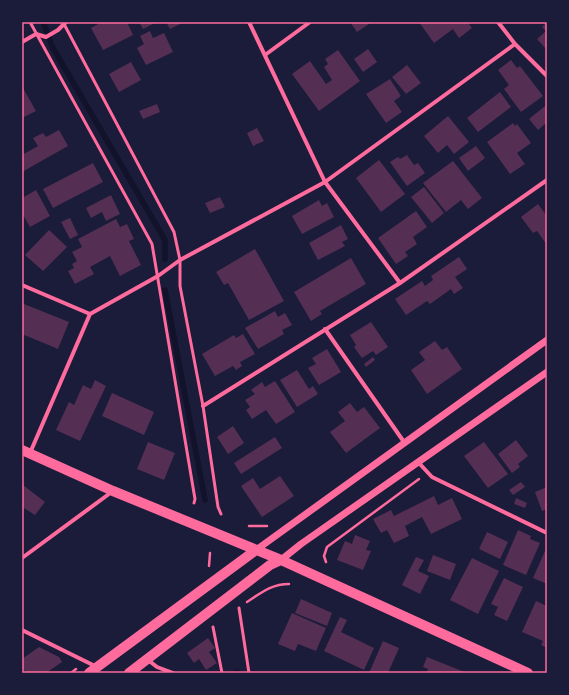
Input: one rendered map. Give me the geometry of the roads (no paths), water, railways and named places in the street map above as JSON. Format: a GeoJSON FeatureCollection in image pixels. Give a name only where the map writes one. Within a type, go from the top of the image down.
{"type":"FeatureCollection","features":[{"type":"Feature","properties":{"kind":"main road"},"geometry":{"type":"LineString","coordinates":[[26,452],[113,491],[281,560],[528,673]]}},
{"type":"Feature","properties":{"kind":"main road"},"geometry":{"type":"LineString","coordinates":[[93,670],[256,550]]}},
{"type":"Feature","properties":{"kind":"main road"},"geometry":{"type":"LineString","coordinates":[[129,673],[270,566],[281,560]]}},
{"type":"Feature","properties":{"kind":"street"},"geometry":{"type":"LineString","coordinates":[[249,22],[325,182],[400,282]]}},
{"type":"Feature","properties":{"kind":"street"},"geometry":{"type":"LineString","coordinates":[[265,55],[310,22]]}},
{"type":"Feature","properties":{"kind":"street"},"geometry":{"type":"LineString","coordinates":[[498,22],[515,44],[547,76]]}},
{"type":"Feature","properties":{"kind":"street"},"geometry":{"type":"LineString","coordinates":[[22,42],[36,34],[46,37],[58,30],[65,23]]}},
{"type":"Feature","properties":{"kind":"street"},"geometry":{"type":"LineString","coordinates":[[26,452],[90,314],[158,276],[180,260],[325,182],[515,44]]}},
{"type":"Feature","properties":{"kind":"street"},"geometry":{"type":"LineString","coordinates":[[202,406],[400,282],[547,180]]}},
{"type":"Feature","properties":{"kind":"street"},"geometry":{"type":"LineString","coordinates":[[22,285],[90,314]]}},
{"type":"Feature","properties":{"kind":"street"},"geometry":{"type":"LineString","coordinates":[[325,329],[404,442]]}},
{"type":"Feature","properties":{"kind":"street"},"geometry":{"type":"LineString","coordinates":[[256,550],[547,340]]}},
{"type":"Feature","properties":{"kind":"street"},"geometry":{"type":"LineString","coordinates":[[281,560],[301,544],[547,372]]}},
{"type":"Feature","properties":{"kind":"street"},"geometry":{"type":"LineString","coordinates":[[418,462],[432,477],[547,533]]}},
{"type":"Feature","properties":{"kind":"street"},"geometry":{"type":"LineString","coordinates":[[22,558],[113,491]]}},
{"type":"Feature","properties":{"kind":"street"},"geometry":{"type":"LineString","coordinates":[[22,630],[93,670]]}},
{"type":"Feature","properties":{"kind":"street"},"geometry":{"type":"LineString","coordinates":[[148,660],[156,667],[173,673]]}},
{"type":"Feature","properties":{"kind":"lane"},"geometry":{"type":"LineString","coordinates":[[30,22],[152,244],[195,499],[194,503]]}},
{"type":"Feature","properties":{"kind":"lane"},"geometry":{"type":"LineString","coordinates":[[65,23],[174,232],[180,260],[180,286],[202,406],[218,507],[221,514]]}},
{"type":"Feature","properties":{"kind":"lane"},"geometry":{"type":"LineString","coordinates":[[240,608],[249,673]]}},
{"type":"Feature","properties":{"kind":"lane"},"geometry":{"type":"LineString","coordinates":[[213,627],[222,673]]}},
{"type":"Feature","properties":{"kind":"waterway"},"geometry":{"type":"LineString","coordinates":[[43,22],[53,48],[165,240],[165,259]]}},
{"type":"Feature","properties":{"kind":"waterway"},"geometry":{"type":"LineString","coordinates":[[165,290],[205,500]]}}]}
